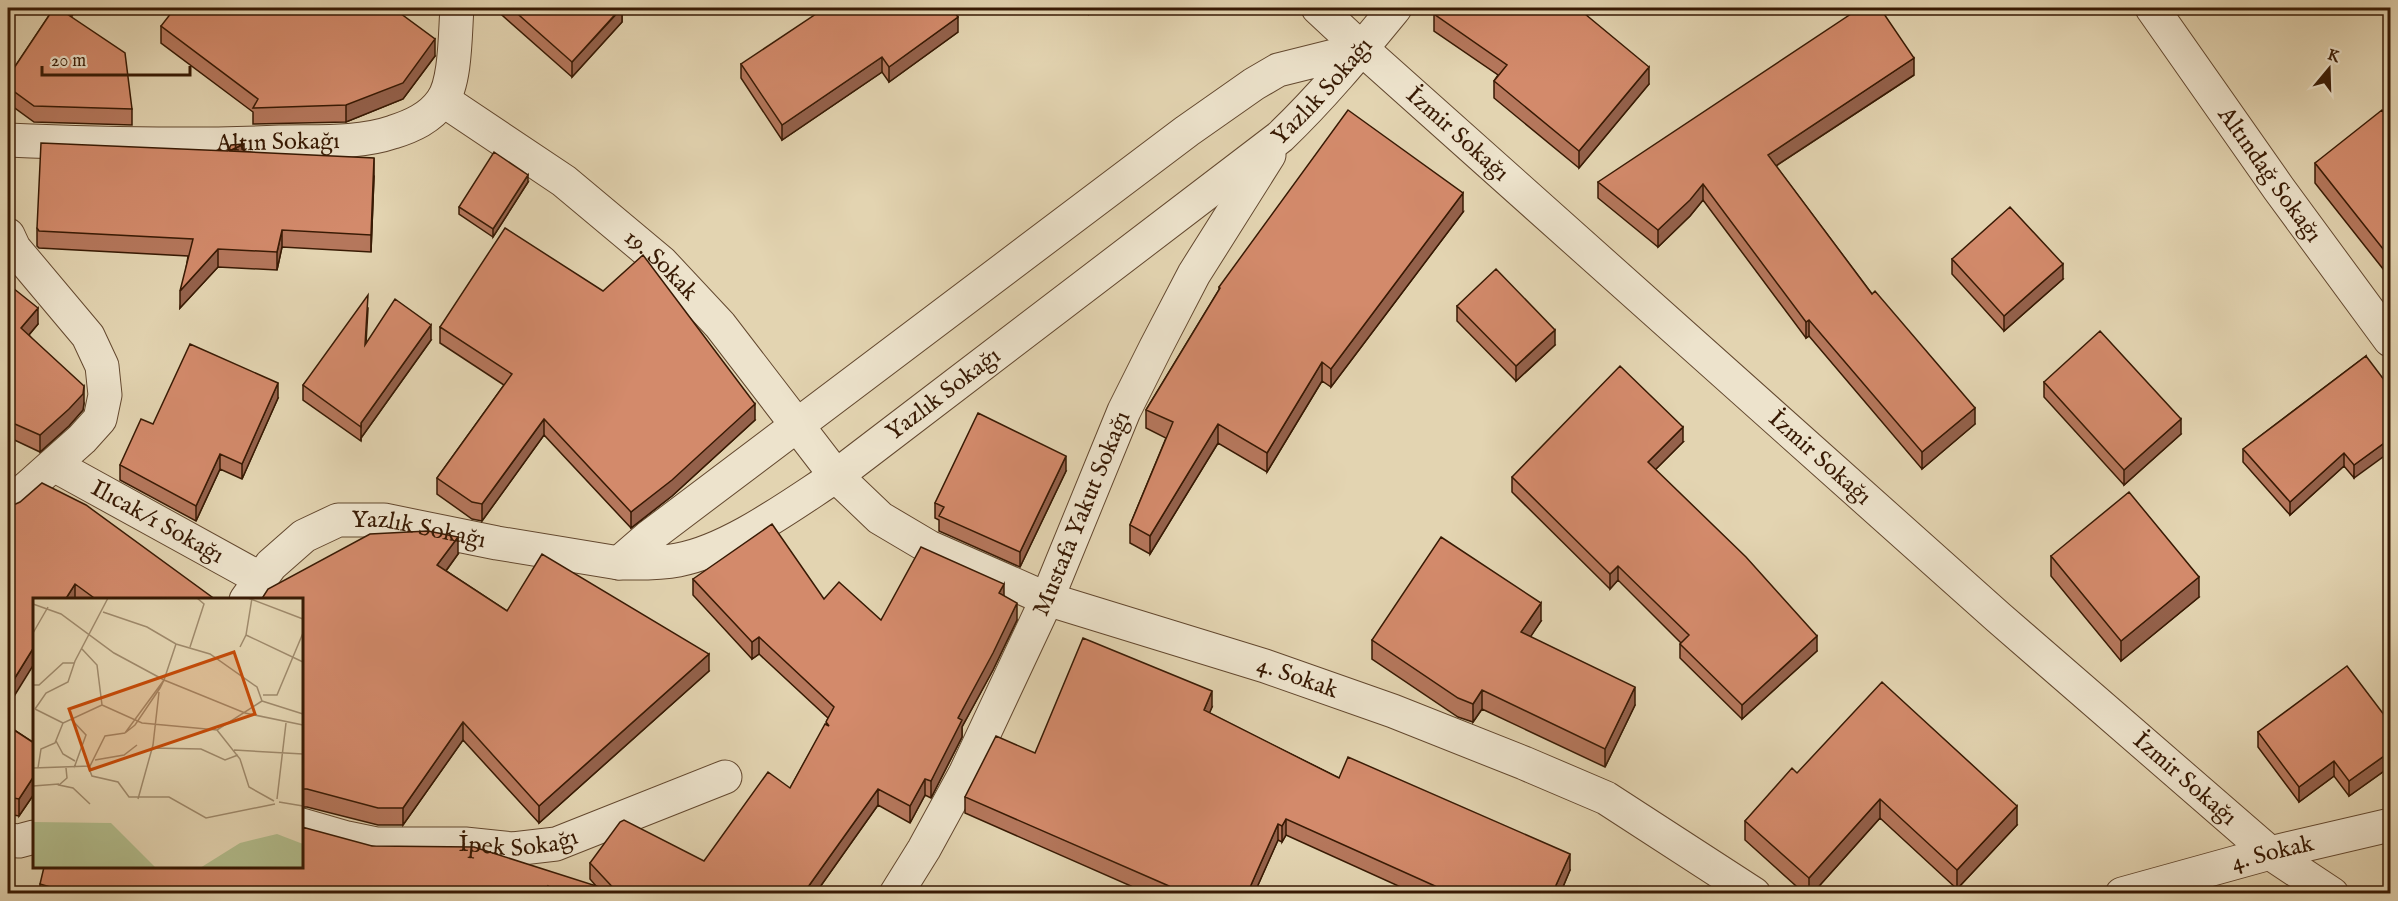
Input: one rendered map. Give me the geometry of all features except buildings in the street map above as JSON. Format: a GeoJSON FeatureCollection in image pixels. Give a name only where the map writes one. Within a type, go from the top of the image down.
{"type":"FeatureCollection","features":[{"type":"Feature","properties":{"kind":"street","name":"Altın Sokağı"},"geometry":{"type":"LineString","coordinates":[[8,140],[131,145],[345,140],[392,133],[424,120],[443,100],[453,68],[457,8]]}},
{"type":"Feature","properties":{"kind":"street","name":"İzmir Sokağı"},"geometry":{"type":"LineString","coordinates":[[1318,8],[1989,609],[2270,853],[2332,894]]}},
{"type":"Feature","properties":{"kind":"street"},"geometry":{"type":"LineString","coordinates":[[1362,49],[1395,8]]}},
{"type":"Feature","properties":{"kind":"street","name":"Altındağ Sokağı"},"geometry":{"type":"LineString","coordinates":[[2152,8],[2279,189],[2391,340]]}},
{"type":"Feature","properties":{"kind":"street","name":"Yazlık Sokağı"},"geometry":{"type":"LineString","coordinates":[[254,589],[272,565],[304,536],[338,520],[384,520],[497,543],[619,563],[650,564],[680,560],[721,546],[783,511],[836,476],[1280,137],[1314,105],[1362,49]]}},
{"type":"Feature","properties":{"kind":"street","name":"Yazlık Sokağı"},"geometry":{"type":"LineString","coordinates":[[619,563],[649,537],[1187,131],[1254,84],[1278,70],[1362,49]]}},
{"type":"Feature","properties":{"kind":"street","name":"19. Sokak"},"geometry":{"type":"LineString","coordinates":[[443,100],[564,181],[662,262],[720,325],[836,476]]}},
{"type":"Feature","properties":{"kind":"street","name":"Mustafa Yakut Sokağı"},"geometry":{"type":"LineString","coordinates":[[903,892],[965,774],[1047,599],[1124,411],[1194,274],[1280,137]]}},
{"type":"Feature","properties":{"kind":"street"},"geometry":{"type":"LineString","coordinates":[[8,235],[14,248],[88,336],[102,366],[105,395],[99,419],[54,465],[8,505]]}},
{"type":"Feature","properties":{"kind":"street","name":"Ilıcak/1 Sokağı"},"geometry":{"type":"LineString","coordinates":[[54,465],[254,589]]}},
{"type":"Feature","properties":{"kind":"street","name":"4. Sokak"},"geometry":{"type":"LineString","coordinates":[[836,476],[880,518],[929,548],[1047,599],[1264,666],[1394,711],[1524,763],[1606,798],[1754,894]]}},
{"type":"Feature","properties":{"kind":"street","name":"İpek Sokağı"},"geometry":{"type":"LineString","coordinates":[[303,825],[376,844],[465,844],[513,849],[556,844],[725,777]]}},
{"type":"Feature","properties":{"kind":"street","name":"4. Sokak"},"geometry":{"type":"LineString","coordinates":[[2122,894],[2270,853],[2391,825]]}},
{"type":"Feature","properties":{"kind":"street"},"geometry":{"type":"LineString","coordinates":[[8,840],[20,841],[33,837]]}}]}
